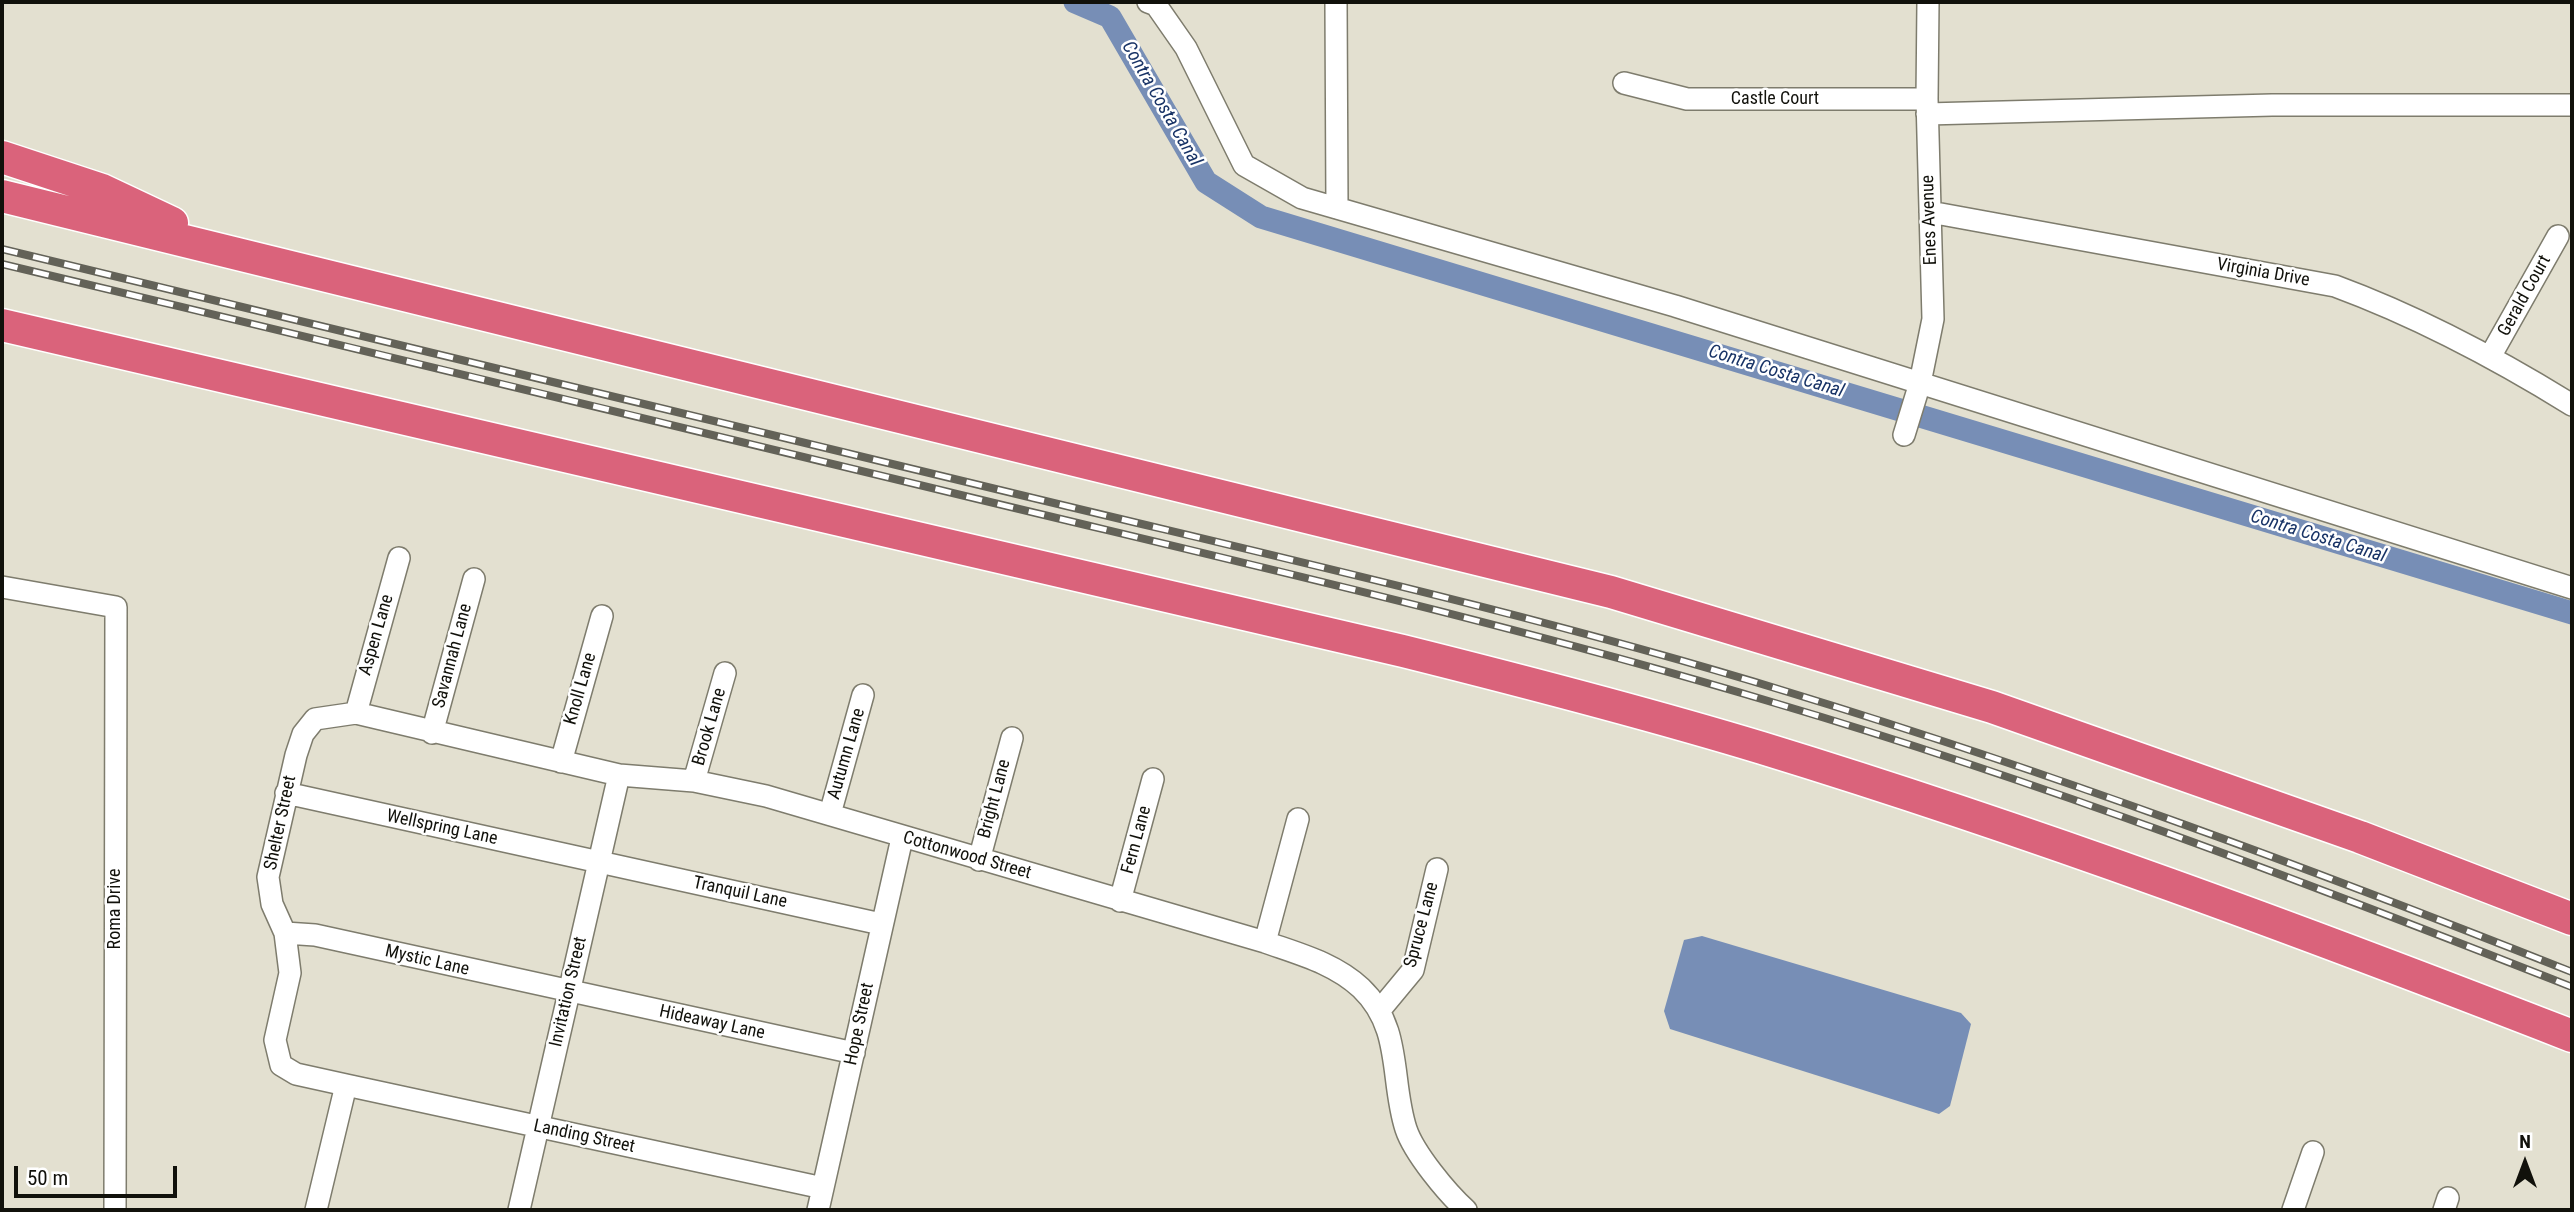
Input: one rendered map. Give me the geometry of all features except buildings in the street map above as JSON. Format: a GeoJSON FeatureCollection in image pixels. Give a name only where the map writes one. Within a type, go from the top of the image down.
{"type":"FeatureCollection","features":[{"type":"Feature","properties":{"kind":"highway"},"geometry":{"type":"LineString","coordinates":[[2,157],[102,190],[237,253]]}},
{"type":"Feature","properties":{"kind":"highway"},"geometry":{"type":"LineString","coordinates":[[2,196],[1611,592],[1801,647],[2042,724],[2360,837],[2572,919]]}},
{"type":"Feature","properties":{"kind":"highway"},"geometry":{"type":"LineString","coordinates":[[2,326],[1403,651],[1587,698],[1760,747],[2114,864],[2320,938],[2572,1036]]}},
{"type":"Feature","properties":{"kind":"street"},"geometry":{"type":"LineString","coordinates":[[1148,2],[1156,5],[1186,48],[1244,165],[1302,198],[1675,306],[2572,588]]}},
{"type":"Feature","properties":{"kind":"street"},"geometry":{"type":"LineString","coordinates":[[1336,2],[1337,208]]}},
{"type":"Feature","properties":{"kind":"street","name":"Enes Avenue"},"geometry":{"type":"LineString","coordinates":[[1904,435],[1920,383],[1933,319],[1927,106],[1928,2]]}},
{"type":"Feature","properties":{"kind":"street","name":"Castle Court"},"geometry":{"type":"LineString","coordinates":[[1624,83],[1687,99],[1927,106],[2572,105]]}},
{"type":"Feature","properties":{"kind":"street","name":"Virginia Drive"},"geometry":{"type":"LineString","coordinates":[[1930,212],[2335,286],[2391,307],[2491,355],[2572,405]]}},
{"type":"Feature","properties":{"kind":"street","name":"Gerald Court"},"geometry":{"type":"LineString","coordinates":[[2491,355],[2558,236]]}},
{"type":"Feature","properties":{"kind":"street","name":"Aspen Lane"},"geometry":{"type":"LineString","coordinates":[[356,713],[399,558]]}},
{"type":"Feature","properties":{"kind":"street","name":"Savannah Lane"},"geometry":{"type":"LineString","coordinates":[[432,733],[474,579]]}},
{"type":"Feature","properties":{"kind":"street","name":"Roma Drive"},"geometry":{"type":"LineString","coordinates":[[2,587],[116,607],[115,1210]]}},
{"type":"Feature","properties":{"kind":"street","name":"Knoll Lane"},"geometry":{"type":"LineString","coordinates":[[561,762],[602,616]]}},
{"type":"Feature","properties":{"kind":"street","name":"Brook Lane"},"geometry":{"type":"LineString","coordinates":[[694,781],[725,673]]}},
{"type":"Feature","properties":{"kind":"street","name":"Autumn Lane"},"geometry":{"type":"LineString","coordinates":[[830,814],[863,695]]}},
{"type":"Feature","properties":{"kind":"street","name":"Cottonwood Street"},"geometry":{"type":"LineString","coordinates":[[315,719],[356,713],[619,775],[694,781],[830,814],[902,838],[1265,942],[1326,963],[1361,989],[1379,1011],[1396,1055],[1398,1092],[1406,1131],[1445,1190],[1466,1210]]}},
{"type":"Feature","properties":{"kind":"street","name":"Shelter Street"},"geometry":{"type":"LineString","coordinates":[[315,719],[303,734],[286,793],[268,877],[272,904],[285,933],[290,973],[275,1040],[281,1065],[296,1074],[346,1085]]}},
{"type":"Feature","properties":{"kind":"street","name":"Bright Lane"},"geometry":{"type":"LineString","coordinates":[[979,860],[1012,738]]}},
{"type":"Feature","properties":{"kind":"street","name":"Invitation Street"},"geometry":{"type":"LineString","coordinates":[[519,1210],[619,775]]}},
{"type":"Feature","properties":{"kind":"street","name":"Fern Lane"},"geometry":{"type":"LineString","coordinates":[[1121,901],[1153,779]]}},
{"type":"Feature","properties":{"kind":"street","name":"Wellspring Lane"},"geometry":{"type":"LineString","coordinates":[[286,793],[599,862]]}},
{"type":"Feature","properties":{"kind":"street"},"geometry":{"type":"LineString","coordinates":[[1265,942],[1298,819]]}},
{"type":"Feature","properties":{"kind":"street","name":"Hope Street"},"geometry":{"type":"LineString","coordinates":[[818,1210],[902,838]]}},
{"type":"Feature","properties":{"kind":"street","name":"Tranquil Lane"},"geometry":{"type":"LineString","coordinates":[[599,862],[881,924]]}},
{"type":"Feature","properties":{"kind":"street","name":"Spruce Lane"},"geometry":{"type":"LineString","coordinates":[[1379,1011],[1413,970],[1437,869]]}},
{"type":"Feature","properties":{"kind":"street","name":"Mystic Lane"},"geometry":{"type":"LineString","coordinates":[[285,933],[315,935],[569,993]]}},
{"type":"Feature","properties":{"kind":"street","name":"Hideaway Lane"},"geometry":{"type":"LineString","coordinates":[[569,993],[854,1053]]}},
{"type":"Feature","properties":{"kind":"street"},"geometry":{"type":"LineString","coordinates":[[316,1210],[346,1085]]}},
{"type":"Feature","properties":{"kind":"street","name":"Landing Street"},"geometry":{"type":"LineString","coordinates":[[346,1085],[823,1188]]}},
{"type":"Feature","properties":{"kind":"street"},"geometry":{"type":"LineString","coordinates":[[2293,1210],[2313,1152]]}},
{"type":"Feature","properties":{"kind":"water"},"geometry":{"type":"Polygon","coordinates":[[[1702,936],[1961,1013],[1971,1024],[1950,1106],[1939,1114],[1670,1029],[1664,1011],[1684,940],[1702,936]]]}},
{"type":"Feature","properties":{"kind":"waterway","name":"Contra Costa Canal"},"geometry":{"type":"LineString","coordinates":[[1075,2],[1110,17],[1206,182],[1261,217],[2572,613]]}},
{"type":"Feature","properties":{"kind":"railway"},"geometry":{"type":"LineString","coordinates":[[2,249],[1412,589],[1695,664],[1887,723],[2085,789],[2281,860],[2572,972]]}},
{"type":"Feature","properties":{"kind":"railway"},"geometry":{"type":"LineString","coordinates":[[2,264],[1484,622],[1678,675],[1876,734],[2077,801],[2375,910],[2572,987]]}}]}
